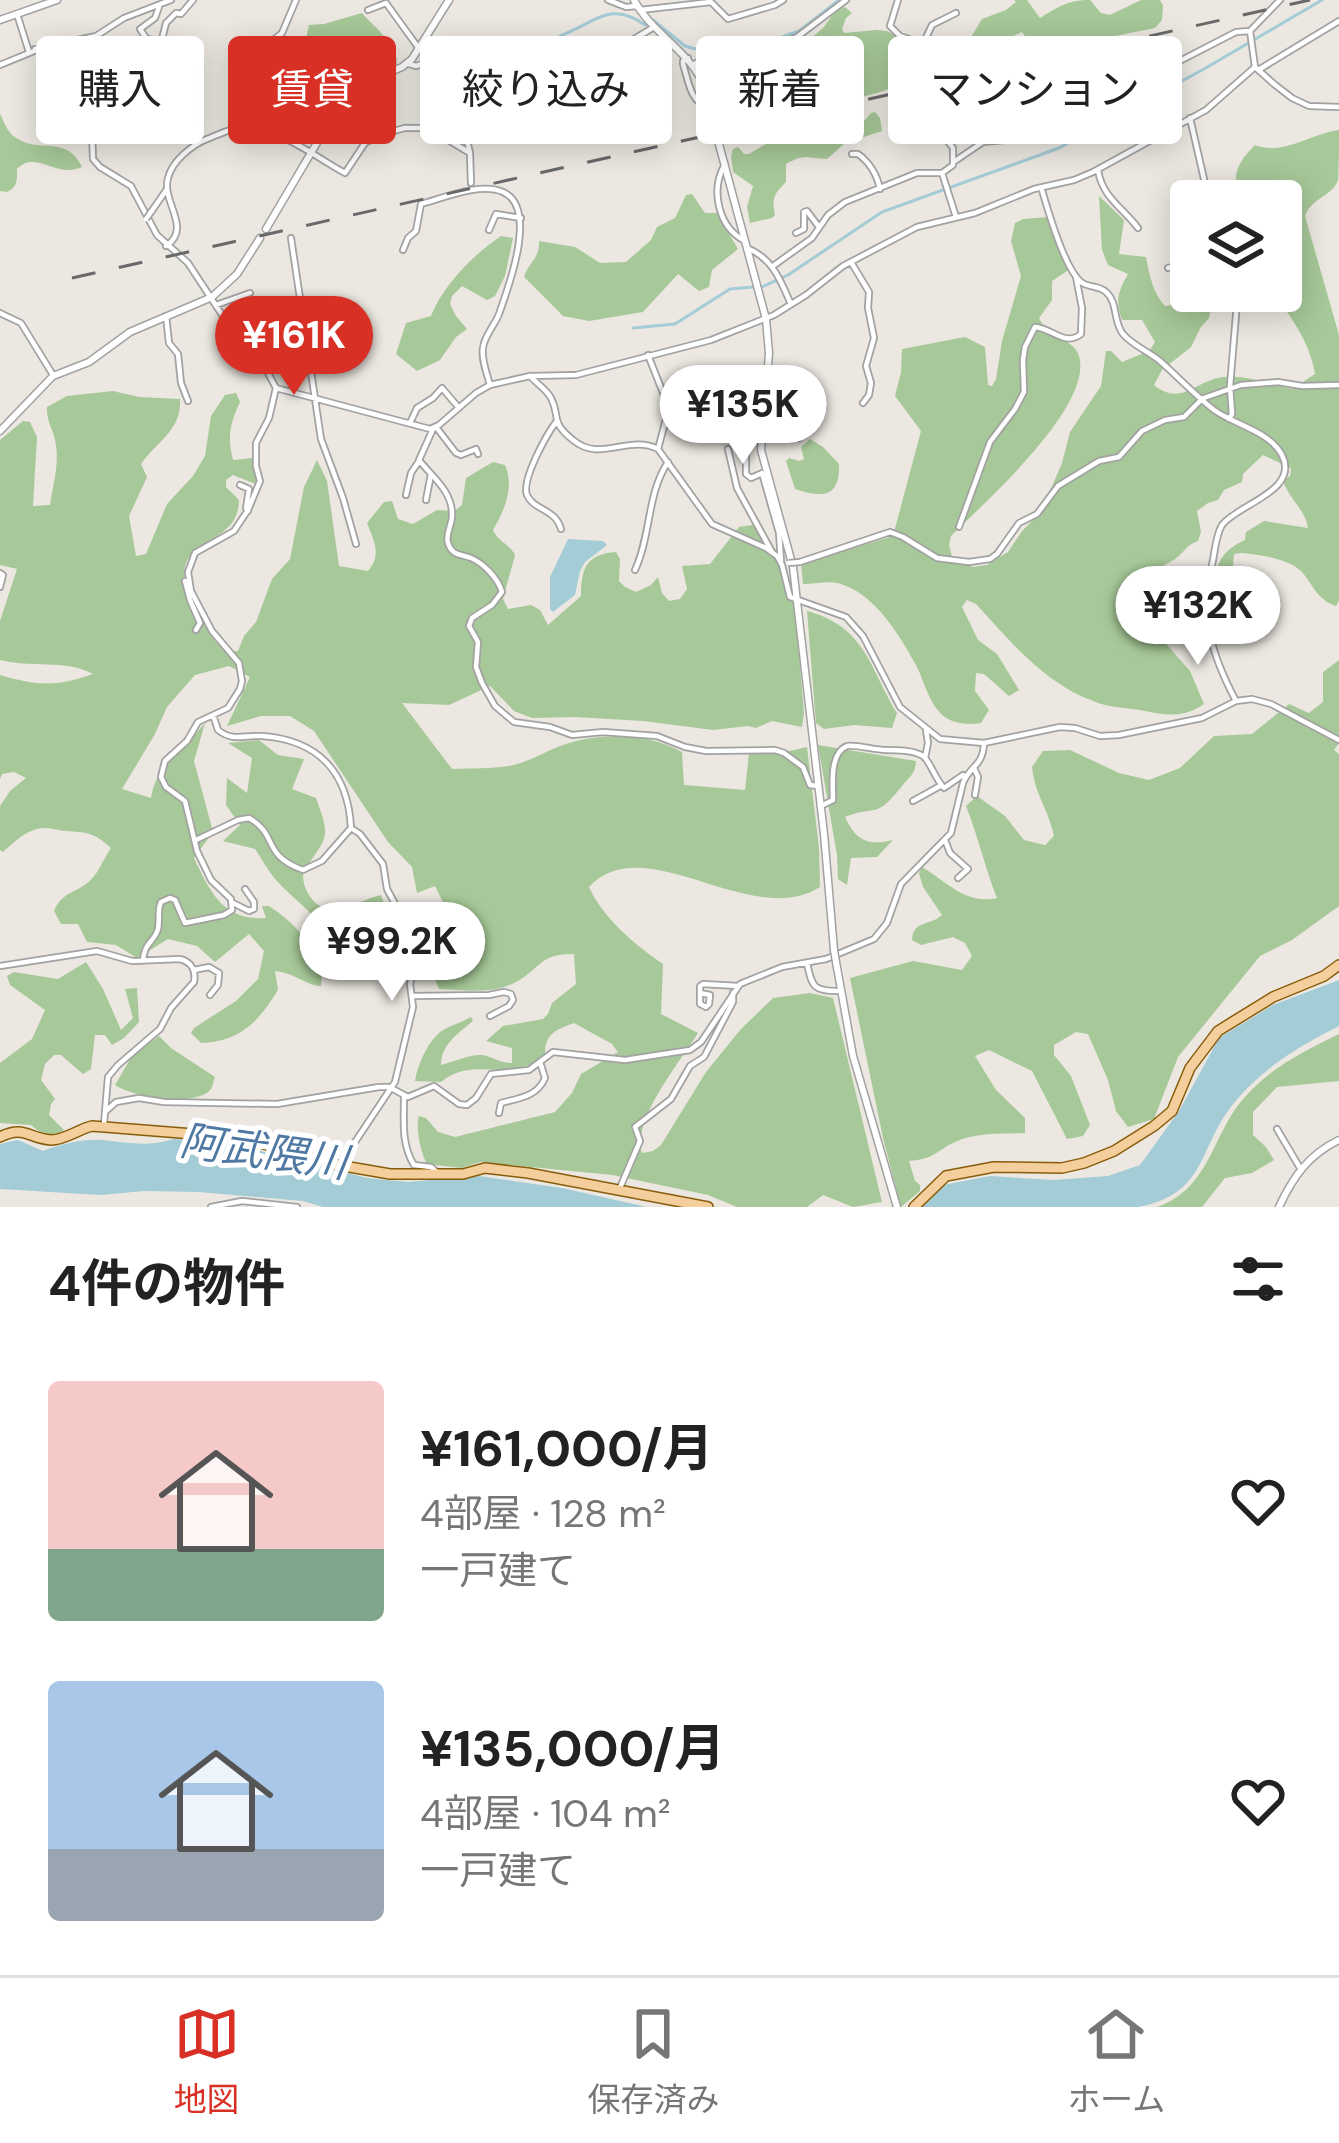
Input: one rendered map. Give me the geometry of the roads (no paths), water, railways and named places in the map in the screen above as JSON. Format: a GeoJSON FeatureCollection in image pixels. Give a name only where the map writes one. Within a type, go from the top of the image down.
{"type":"FeatureCollection","features":[{"type":"Feature","properties":{"kind":"main road"},"geometry":{"type":"LineString","coordinates":[[914,1207],[946,1176],[994,1167],[1062,1168],[1114,1151],[1168,1117],[1190,1068],[1218,1031],[1339,965]]}},
{"type":"Feature","properties":{"kind":"main road"},"geometry":{"type":"LineString","coordinates":[[0,1137],[14,1130],[57,1140],[86,1127],[104,1127],[244,1138],[345,1167],[390,1174],[463,1174],[485,1168],[708,1207]]}},
{"type":"Feature","properties":{"kind":"street"},"geometry":{"type":"LineString","coordinates":[[21,12],[30,0]]}},
{"type":"Feature","properties":{"kind":"street"},"geometry":{"type":"LineString","coordinates":[[0,20],[57,0]]}},
{"type":"Feature","properties":{"kind":"street"},"geometry":{"type":"LineString","coordinates":[[144,0],[147,10]]}},
{"type":"Feature","properties":{"kind":"street"},"geometry":{"type":"LineString","coordinates":[[0,65],[32,51],[96,36],[115,22],[171,0]]}},
{"type":"Feature","properties":{"kind":"street"},"geometry":{"type":"LineString","coordinates":[[159,5],[155,18],[140,29],[156,42],[163,39],[168,20],[193,0]]}},
{"type":"Feature","properties":{"kind":"street"},"geometry":{"type":"LineString","coordinates":[[278,36],[296,0]]}},
{"type":"Feature","properties":{"kind":"street"},"geometry":{"type":"LineString","coordinates":[[428,36],[449,0]]}},
{"type":"Feature","properties":{"kind":"street"},"geometry":{"type":"LineString","coordinates":[[608,0],[628,8],[711,2],[728,20],[783,0]]}},
{"type":"Feature","properties":{"kind":"street"},"geometry":{"type":"LineString","coordinates":[[696,99],[682,62],[730,59],[797,37],[846,0]]}},
{"type":"Feature","properties":{"kind":"street"},"geometry":{"type":"LineString","coordinates":[[898,0],[890,26],[900,36]]}},
{"type":"Feature","properties":{"kind":"street"},"geometry":{"type":"LineString","coordinates":[[773,266],[812,238],[829,214],[845,202],[917,173],[942,173],[983,142],[1025,138],[1127,97],[1169,66],[1236,32],[1250,31],[1280,0]]}},
{"type":"Feature","properties":{"kind":"street"},"geometry":{"type":"LineString","coordinates":[[368,10],[386,3],[419,50],[396,69]]}},
{"type":"Feature","properties":{"kind":"street"},"geometry":{"type":"LineString","coordinates":[[637,5],[696,70]]}},
{"type":"Feature","properties":{"kind":"street"},"geometry":{"type":"LineString","coordinates":[[21,12],[32,51]]}},
{"type":"Feature","properties":{"kind":"street"},"geometry":{"type":"LineString","coordinates":[[927,36],[932,25],[956,13]]}},
{"type":"Feature","properties":{"kind":"street"},"geometry":{"type":"LineString","coordinates":[[406,495],[411,473],[434,428],[490,385],[530,376],[576,375],[766,320],[851,262],[917,227],[1098,170],[1219,101],[1258,69],[1339,21]]}},
{"type":"Feature","properties":{"kind":"street"},"geometry":{"type":"LineString","coordinates":[[638,36],[654,27]]}},
{"type":"Feature","properties":{"kind":"street"},"geometry":{"type":"LineString","coordinates":[[1250,31],[1258,69],[1280,89],[1314,107],[1339,107]]}},
{"type":"Feature","properties":{"kind":"street"},"geometry":{"type":"LineString","coordinates":[[32,51],[68,46],[85,58],[93,159],[131,186],[157,235],[188,263],[230,327],[259,356],[276,388],[256,443],[259,486],[248,511],[237,528],[193,556],[185,580],[200,621],[196,630]]}},
{"type":"Feature","properties":{"kind":"street"},"geometry":{"type":"LineString","coordinates":[[408,63],[420,65]]}},
{"type":"Feature","properties":{"kind":"street"},"geometry":{"type":"LineString","coordinates":[[686,73],[692,63]]}},
{"type":"Feature","properties":{"kind":"street"},"geometry":{"type":"LineString","coordinates":[[1190,118],[1204,180]]}},
{"type":"Feature","properties":{"kind":"street"},"geometry":{"type":"LineString","coordinates":[[292,144],[345,173],[365,143],[405,128],[428,128],[470,153]]}},
{"type":"Feature","properties":{"kind":"street"},"geometry":{"type":"LineString","coordinates":[[166,246],[178,230],[167,189],[169,174],[196,145],[228,132]]}},
{"type":"Feature","properties":{"kind":"street"},"geometry":{"type":"LineString","coordinates":[[266,229],[316,144]]}},
{"type":"Feature","properties":{"kind":"street"},"geometry":{"type":"LineString","coordinates":[[468,144],[471,183]]}},
{"type":"Feature","properties":{"kind":"street"},"geometry":{"type":"LineString","coordinates":[[720,144],[766,320],[769,353],[761,451],[788,594],[798,602],[838,612],[852,623],[898,704],[940,739],[984,743],[1060,727],[1119,735],[1202,718],[1236,701],[1263,700],[1339,740]]}},
{"type":"Feature","properties":{"kind":"street"},"geometry":{"type":"LineString","coordinates":[[950,144],[955,160]]}},
{"type":"Feature","properties":{"kind":"street"},"geometry":{"type":"LineString","coordinates":[[852,154],[866,161],[880,189]]}},
{"type":"Feature","properties":{"kind":"street"},"geometry":{"type":"LineString","coordinates":[[725,164],[720,171],[720,215],[734,235],[773,266],[791,304]]}},
{"type":"Feature","properties":{"kind":"street"},"geometry":{"type":"LineString","coordinates":[[1098,170],[1100,185],[1138,228]]}},
{"type":"Feature","properties":{"kind":"street"},"geometry":{"type":"LineString","coordinates":[[942,173],[956,218]]}},
{"type":"Feature","properties":{"kind":"street"},"geometry":{"type":"LineString","coordinates":[[1041,188],[1074,272],[1082,283],[1108,294],[1126,338],[1157,358],[1201,399],[1263,436],[1283,459],[1285,469],[1277,486],[1220,529],[1208,580],[1207,620],[1217,660],[1236,701]]}},
{"type":"Feature","properties":{"kind":"street"},"geometry":{"type":"LineString","coordinates":[[148,216],[167,189]]}},
{"type":"Feature","properties":{"kind":"street"},"geometry":{"type":"LineString","coordinates":[[403,250],[416,231],[419,206],[424,202],[472,191],[502,191],[510,197],[521,229],[508,286],[483,349],[490,385]]}},
{"type":"Feature","properties":{"kind":"street"},"geometry":{"type":"LineString","coordinates":[[796,233],[804,229],[805,211],[819,227]]}},
{"type":"Feature","properties":{"kind":"street"},"geometry":{"type":"LineString","coordinates":[[489,230],[496,214],[521,218]]}},
{"type":"Feature","properties":{"kind":"street"},"geometry":{"type":"LineString","coordinates":[[214,301],[260,238]]}},
{"type":"Feature","properties":{"kind":"street"},"geometry":{"type":"LineString","coordinates":[[291,238],[321,439],[356,544]]}},
{"type":"Feature","properties":{"kind":"street"},"geometry":{"type":"LineString","coordinates":[[851,262],[868,292],[874,338],[866,366],[869,395],[863,403]]}},
{"type":"Feature","properties":{"kind":"street"},"geometry":{"type":"LineString","coordinates":[[959,527],[991,442],[1024,392],[1023,360],[1030,334],[1035,327],[1066,339],[1081,334],[1082,308],[1074,272]]}},
{"type":"Feature","properties":{"kind":"street"},"geometry":{"type":"LineString","coordinates":[[0,430],[53,376],[88,362],[125,334],[166,316],[250,293]]}},
{"type":"Feature","properties":{"kind":"street"},"geometry":{"type":"LineString","coordinates":[[1229,419],[1236,312]]}},
{"type":"Feature","properties":{"kind":"street"},"geometry":{"type":"LineString","coordinates":[[0,314],[21,323],[53,376]]}},
{"type":"Feature","properties":{"kind":"street"},"geometry":{"type":"LineString","coordinates":[[166,316],[169,343],[179,357],[188,401]]}},
{"type":"Feature","properties":{"kind":"street"},"geometry":{"type":"LineString","coordinates":[[648,355],[669,408],[658,449]]}},
{"type":"Feature","properties":{"kind":"street"},"geometry":{"type":"LineString","coordinates":[[530,376],[551,399],[556,422],[575,443],[599,451],[640,443],[658,449],[716,527],[749,539],[784,564]]}},
{"type":"Feature","properties":{"kind":"street"},"geometry":{"type":"LineString","coordinates":[[784,564],[890,532],[937,558],[990,559],[1019,523],[1037,514],[1058,486],[1099,461],[1119,457],[1142,430],[1184,417],[1201,399],[1230,386],[1339,385]]}},
{"type":"Feature","properties":{"kind":"street"},"geometry":{"type":"LineString","coordinates":[[276,388],[434,428],[457,454],[476,449],[478,454]]}},
{"type":"Feature","properties":{"kind":"street"},"geometry":{"type":"LineString","coordinates":[[410,423],[417,408],[442,388],[459,408]]}},
{"type":"Feature","properties":{"kind":"street"},"geometry":{"type":"LineString","coordinates":[[763,416],[784,424],[799,438]]}},
{"type":"Feature","properties":{"kind":"street"},"geometry":{"type":"LineString","coordinates":[[556,422],[534,458],[526,490],[555,515],[561,529]]}},
{"type":"Feature","properties":{"kind":"street"},"geometry":{"type":"LineString","coordinates":[[741,446],[746,450],[746,474],[751,478],[764,472]]}},
{"type":"Feature","properties":{"kind":"street"},"geometry":{"type":"LineString","coordinates":[[728,449],[734,482],[772,552]]}},
{"type":"Feature","properties":{"kind":"street"},"geometry":{"type":"LineString","coordinates":[[419,460],[442,486],[451,506],[448,544],[499,581],[502,592],[472,618],[470,627],[478,642],[476,667],[482,683],[490,700],[509,718],[572,735],[642,734],[706,751],[775,750],[794,759],[806,770],[810,785],[818,786]]}},
{"type":"Feature","properties":{"kind":"street"},"geometry":{"type":"LineString","coordinates":[[634,570],[653,494],[668,462]]}},
{"type":"Feature","properties":{"kind":"street"},"geometry":{"type":"LineString","coordinates":[[764,472],[788,543],[798,602],[840,991],[853,1056],[897,1206]]}},
{"type":"Feature","properties":{"kind":"street"},"geometry":{"type":"LineString","coordinates":[[426,500],[431,474]]}},
{"type":"Feature","properties":{"kind":"street"},"geometry":{"type":"LineString","coordinates":[[239,485],[249,489],[248,511]]}},
{"type":"Feature","properties":{"kind":"street"},"geometry":{"type":"LineString","coordinates":[[143,961],[145,945],[157,932],[161,902],[175,900],[185,923],[232,910],[228,895],[211,880],[197,851],[184,801],[161,779],[165,761],[187,741],[198,722],[228,709],[242,681],[234,655],[204,617],[189,583],[190,565]]}},
{"type":"Feature","properties":{"kind":"street"},"geometry":{"type":"LineString","coordinates":[[0,573],[0,587]]}},
{"type":"Feature","properties":{"kind":"street"},"geometry":{"type":"LineString","coordinates":[[1174,604],[1207,620]]}},
{"type":"Feature","properties":{"kind":"street"},"geometry":{"type":"LineString","coordinates":[[214,715],[218,730],[230,738],[291,741],[322,755],[344,797],[351,828]]}},
{"type":"Feature","properties":{"kind":"street"},"geometry":{"type":"LineString","coordinates":[[926,730],[925,758],[940,786],[946,788],[971,771]]}},
{"type":"Feature","properties":{"kind":"street"},"geometry":{"type":"LineString","coordinates":[[404,1096],[434,1086],[467,1105],[493,1072],[526,1071],[558,1052],[626,1060],[690,1050],[735,990],[782,968],[826,959],[874,939],[887,923],[901,884],[945,840],[955,823],[963,783],[982,758],[984,743]]}},
{"type":"Feature","properties":{"kind":"street"},"geometry":{"type":"LineString","coordinates":[[821,806],[833,800],[832,780],[845,747],[901,750],[925,758]]}},
{"type":"Feature","properties":{"kind":"street"},"geometry":{"type":"LineString","coordinates":[[971,771],[978,777],[975,795]]}},
{"type":"Feature","properties":{"kind":"street"},"geometry":{"type":"LineString","coordinates":[[913,801],[940,786]]}},
{"type":"Feature","properties":{"kind":"street"},"geometry":{"type":"LineString","coordinates":[[196,840],[249,818],[266,831],[277,857],[303,870],[322,861],[351,828]]}},
{"type":"Feature","properties":{"kind":"street"},"geometry":{"type":"LineString","coordinates":[[345,1167],[349,1151],[397,1076],[418,954],[387,889],[383,863],[351,828]]}},
{"type":"Feature","properties":{"kind":"street"},"geometry":{"type":"LineString","coordinates":[[945,840],[950,853],[968,869],[958,878]]}},
{"type":"Feature","properties":{"kind":"street"},"geometry":{"type":"LineString","coordinates":[[232,903],[254,909],[245,889]]}},
{"type":"Feature","properties":{"kind":"street"},"geometry":{"type":"LineString","coordinates":[[0,966],[92,951],[143,961],[180,959],[194,970],[194,982],[160,1029],[108,1077],[104,1127]]}},
{"type":"Feature","properties":{"kind":"street"},"geometry":{"type":"LineString","coordinates":[[807,963],[814,986],[840,991]]}},
{"type":"Feature","properties":{"kind":"street"},"geometry":{"type":"LineString","coordinates":[[194,970],[209,967],[219,973],[218,985],[210,995]]}},
{"type":"Feature","properties":{"kind":"street"},"geometry":{"type":"LineString","coordinates":[[700,993],[703,984],[735,990]]}},
{"type":"Feature","properties":{"kind":"street"},"geometry":{"type":"LineString","coordinates":[[619,1190],[640,1141],[635,1127],[670,1100],[690,1066],[704,1057],[735,990]]}},
{"type":"Feature","properties":{"kind":"street"},"geometry":{"type":"LineString","coordinates":[[412,996],[511,994],[509,1006],[490,1016]]}},
{"type":"Feature","properties":{"kind":"street"},"geometry":{"type":"LineString","coordinates":[[499,1113],[501,1103],[524,1099],[542,1085],[540,1062]]}},
{"type":"Feature","properties":{"kind":"street"},"geometry":{"type":"LineString","coordinates":[[105,1112],[116,1102],[139,1098],[277,1104],[379,1088],[391,1088],[404,1096]]}},
{"type":"Feature","properties":{"kind":"street"},"geometry":{"type":"LineString","coordinates":[[404,1096],[408,1154],[414,1165],[438,1173]]}},
{"type":"Feature","properties":{"kind":"street"},"geometry":{"type":"LineString","coordinates":[[1276,1130],[1300,1168]]}},
{"type":"Feature","properties":{"kind":"street"},"geometry":{"type":"LineString","coordinates":[[1279,1207],[1300,1168],[1339,1140]]}},
{"type":"Feature","properties":{"kind":"street"},"geometry":{"type":"LineString","coordinates":[[211,1207],[242,1201],[297,1207]]}},
{"type":"Feature","properties":{"kind":"water"},"geometry":{"type":"Polygon","coordinates":[[[568,539],[607,545],[585,562],[575,595],[553,612],[550,577],[568,539]]]}},
{"type":"Feature","properties":{"kind":"water"},"geometry":{"type":"Polygon","coordinates":[[[1339,980],[1339,1026],[1282,1059],[1245,1090],[1222,1120],[1189,1180],[1161,1201],[1138,1207],[921,1207],[943,1185],[990,1176],[1054,1180],[1108,1176],[1140,1165],[1179,1111],[1219,1038],[1273,1005],[1339,980]]]}},
{"type":"Feature","properties":{"kind":"water"},"geometry":{"type":"Polygon","coordinates":[[[174,1139],[226,1142],[367,1178],[408,1182],[479,1176],[647,1207],[323,1207],[199,1192],[100,1195],[0,1189],[0,1144],[18,1140],[43,1151],[87,1140],[147,1144],[174,1139]]]}},
{"type":"Feature","properties":{"kind":"waterway"},"geometry":{"type":"LineString","coordinates":[[560,36],[603,16],[622,14],[645,25],[653,20],[685,46],[724,57],[799,31],[839,0]]}},
{"type":"Feature","properties":{"kind":"waterway"},"geometry":{"type":"LineString","coordinates":[[762,287],[788,275],[882,212],[1059,148],[1322,0]]}},
{"type":"Feature","properties":{"kind":"waterway"},"geometry":{"type":"LineString","coordinates":[[396,128],[417,126]]}},
{"type":"Feature","properties":{"kind":"waterway"},"geometry":{"type":"LineString","coordinates":[[633,328],[675,324],[730,289],[753,287]]}},
{"type":"Feature","properties":{"kind":"railway"},"geometry":{"type":"LineString","coordinates":[[72,278],[1310,0]]}},
{"type":"Feature","properties":{"kind":"water label","name":"阿武隈川"},"geometry":{"type":"Point","coordinates":[264,1151]}}]}
